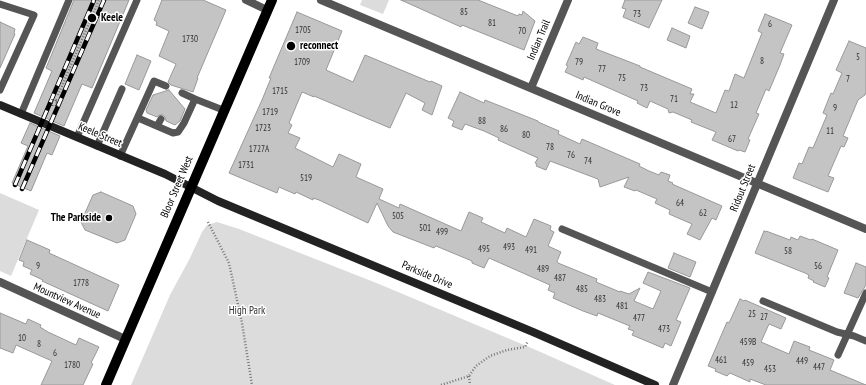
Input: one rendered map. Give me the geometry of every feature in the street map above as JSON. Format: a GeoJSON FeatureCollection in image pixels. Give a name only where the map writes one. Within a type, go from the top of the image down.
{"type":"FeatureCollection","features":[{"type":"Feature","properties":{"kind":"main road","name":"Bloor Street West"},"geometry":{"type":"LineString","coordinates":[[106,385],[223,110],[272,0]]}},
{"type":"Feature","properties":{"kind":"main road","name":"Keele Street"},"geometry":{"type":"LineString","coordinates":[[0,105],[165,174],[190,187]]}},
{"type":"Feature","properties":{"kind":"main road","name":"Parkside Drive"},"geometry":{"type":"LineString","coordinates":[[190,187],[218,201],[533,332],[655,385]]}},
{"type":"Feature","properties":{"kind":"street"},"geometry":{"type":"LineString","coordinates":[[246,0],[267,10]]}},
{"type":"Feature","properties":{"kind":"street","name":"Indian Grove"},"geometry":{"type":"LineString","coordinates":[[321,0],[866,229]]}},
{"type":"Feature","properties":{"kind":"street","name":"Indian Trail"},"geometry":{"type":"LineString","coordinates":[[531,88],[568,0]]}},
{"type":"Feature","properties":{"kind":"street","name":"Ridout Street"},"geometry":{"type":"LineString","coordinates":[[673,385],[834,0]]}},
{"type":"Feature","properties":{"kind":"street","name":"Mountview Avenue"},"geometry":{"type":"LineString","coordinates":[[0,282],[125,339]]}},
{"type":"Feature","properties":{"kind":"lane"},"geometry":{"type":"LineString","coordinates":[[21,114],[69,0]]}},
{"type":"Feature","properties":{"kind":"lane"},"geometry":{"type":"LineString","coordinates":[[77,137],[137,0]]}},
{"type":"Feature","properties":{"kind":"lane"},"geometry":{"type":"LineString","coordinates":[[0,4],[34,15],[0,90]]}},
{"type":"Feature","properties":{"kind":"lane"},"geometry":{"type":"LineString","coordinates":[[120,156],[154,81],[166,86]]}},
{"type":"Feature","properties":{"kind":"lane"},"geometry":{"type":"LineString","coordinates":[[97,146],[122,89]]}},
{"type":"Feature","properties":{"kind":"lane"},"geometry":{"type":"LineString","coordinates":[[182,94],[223,110]]}},
{"type":"Feature","properties":{"kind":"lane"},"geometry":{"type":"LineString","coordinates":[[138,118],[173,133],[178,132],[184,124],[195,99]]}},
{"type":"Feature","properties":{"kind":"lane"},"geometry":{"type":"LineString","coordinates":[[157,126],[161,118]]}},
{"type":"Feature","properties":{"kind":"lane"},"geometry":{"type":"LineString","coordinates":[[562,229],[712,292]]}},
{"type":"Feature","properties":{"kind":"lane"},"geometry":{"type":"LineString","coordinates":[[838,356],[846,334],[866,293]]}},
{"type":"Feature","properties":{"kind":"lane"},"geometry":{"type":"LineString","coordinates":[[763,301],[837,332],[866,341]]}},
{"type":"Feature","properties":{"kind":"path"},"geometry":{"type":"LineString","coordinates":[[58,95],[99,0]]}},
{"type":"Feature","properties":{"kind":"path"},"geometry":{"type":"LineString","coordinates":[[208,222],[229,263],[242,323],[252,385]]}},
{"type":"Feature","properties":{"kind":"path"},"geometry":{"type":"LineString","coordinates":[[441,385],[469,376],[476,366],[490,356],[508,350],[525,347],[533,332]]}},
{"type":"Feature","properties":{"kind":"path"},"geometry":{"type":"LineString","coordinates":[[469,376],[470,385]]}},
{"type":"Feature","properties":{"kind":"green space"},"geometry":{"type":"Polygon","coordinates":[[[362,0],[389,0],[383,14],[360,5],[362,0]]]}},
{"type":"Feature","properties":{"kind":"green space"},"geometry":{"type":"Polygon","coordinates":[[[0,193],[39,210],[11,276],[0,271],[0,193]]]}},
{"type":"Feature","properties":{"kind":"green space","name":"High Park"},"geometry":{"type":"Polygon","coordinates":[[[217,222],[239,229],[379,284],[615,385],[131,385],[170,295],[202,232],[207,225],[217,222]]]}},
{"type":"Feature","properties":{"kind":"building"},"geometry":{"type":"Polygon","coordinates":[[[74,0],[129,0],[92,88],[82,84],[64,126],[34,113],[52,71],[46,68],[74,0]]]}},
{"type":"Feature","properties":{"kind":"building"},"geometry":{"type":"Polygon","coordinates":[[[162,0],[203,0],[226,10],[197,78],[193,92],[171,85],[168,82],[176,64],[159,56],[169,31],[156,25],[157,22],[154,20],[162,0]]]}},
{"type":"Feature","properties":{"kind":"building"},"geometry":{"type":"Polygon","coordinates":[[[401,0],[478,0],[518,16],[519,14],[522,15],[523,11],[535,21],[524,50],[462,25],[461,27],[401,0]]]}},
{"type":"Feature","properties":{"kind":"building"},"geometry":{"type":"Polygon","coordinates":[[[625,0],[662,0],[649,28],[623,17],[626,9],[622,8],[625,0]]]}},
{"type":"Feature","properties":{"kind":"building"},"geometry":{"type":"Polygon","coordinates":[[[695,7],[709,12],[702,29],[688,23],[695,7]]]}},
{"type":"Feature","properties":{"kind":"building"},"geometry":{"type":"Polygon","coordinates":[[[297,12],[342,31],[326,70],[353,82],[365,55],[442,86],[432,115],[422,110],[425,103],[406,93],[390,128],[302,92],[289,123],[292,125],[288,133],[300,138],[295,148],[333,167],[339,154],[361,164],[356,177],[383,189],[379,199],[399,208],[400,204],[461,231],[469,212],[483,218],[481,222],[505,233],[507,228],[526,237],[534,219],[551,226],[550,230],[554,232],[548,246],[561,252],[557,261],[558,263],[597,279],[596,282],[620,292],[629,294],[640,288],[634,301],[653,309],[661,291],[643,283],[648,272],[690,288],[676,320],[681,322],[671,346],[665,343],[663,348],[632,335],[634,331],[628,329],[630,326],[598,313],[597,316],[583,311],[553,298],[555,293],[548,290],[550,285],[489,258],[484,268],[472,263],[472,261],[436,246],[434,248],[393,232],[388,226],[377,203],[368,223],[319,200],[313,198],[313,200],[296,192],[295,194],[279,187],[277,193],[229,173],[262,100],[271,78],[269,78],[297,12]]]}},
{"type":"Feature","properties":{"kind":"building"},"geometry":{"type":"Polygon","coordinates":[[[765,14],[792,25],[780,53],[784,54],[780,65],[769,91],[766,89],[756,113],[759,114],[748,139],[750,140],[745,152],[738,151],[712,140],[716,132],[691,122],[692,120],[673,112],[669,113],[668,109],[650,101],[647,108],[637,103],[638,101],[584,77],[583,80],[565,72],[568,66],[566,65],[576,42],[579,44],[583,37],[598,43],[596,49],[640,66],[692,89],[690,94],[694,94],[690,102],[716,113],[725,90],[729,91],[735,74],[744,78],[762,33],[758,31],[765,14]]]}},
{"type":"Feature","properties":{"kind":"building"},"geometry":{"type":"Polygon","coordinates":[[[0,22],[15,29],[15,34],[0,68],[0,22]]]}},
{"type":"Feature","properties":{"kind":"building"},"geometry":{"type":"Polygon","coordinates":[[[672,28],[690,36],[686,48],[667,40],[672,28]]]}},
{"type":"Feature","properties":{"kind":"building"},"geometry":{"type":"Polygon","coordinates":[[[849,41],[866,48],[866,92],[865,95],[858,100],[843,136],[848,138],[844,147],[841,146],[828,176],[834,178],[828,192],[793,178],[799,163],[802,164],[809,147],[813,148],[827,115],[823,113],[831,93],[833,94],[842,73],[836,70],[849,41]]]}},
{"type":"Feature","properties":{"kind":"building"},"geometry":{"type":"Polygon","coordinates":[[[137,55],[151,61],[139,90],[125,84],[137,55]]]}},
{"type":"Feature","properties":{"kind":"building"},"geometry":{"type":"Polygon","coordinates":[[[169,90],[185,109],[180,121],[175,125],[166,121],[163,115],[159,115],[157,117],[147,113],[146,110],[153,95],[169,90]]]}},
{"type":"Feature","properties":{"kind":"building"},"geometry":{"type":"Polygon","coordinates":[[[460,92],[484,103],[485,100],[538,121],[559,131],[558,134],[580,144],[582,139],[640,164],[639,166],[649,171],[659,175],[661,172],[670,175],[668,181],[673,183],[672,184],[722,206],[716,220],[712,218],[700,240],[687,234],[692,224],[669,214],[670,210],[655,203],[657,199],[636,190],[635,191],[624,187],[629,177],[600,187],[598,179],[550,161],[546,170],[536,166],[537,164],[535,163],[538,158],[498,140],[499,138],[484,131],[465,124],[462,130],[452,126],[454,121],[448,118],[460,92]]]}},
{"type":"Feature","properties":{"kind":"building"},"geometry":{"type":"Polygon","coordinates":[[[30,123],[60,136],[52,155],[47,153],[31,191],[12,183],[28,146],[21,143],[30,123]]]}},
{"type":"Feature","properties":{"kind":"building","name":"The Parkside"},"geometry":{"type":"Polygon","coordinates":[[[101,192],[133,206],[136,214],[125,240],[117,243],[85,230],[81,222],[93,195],[101,192]]]}},
{"type":"Feature","properties":{"kind":"building"},"geometry":{"type":"Polygon","coordinates":[[[764,231],[790,240],[791,237],[798,240],[800,236],[811,240],[812,239],[838,250],[827,277],[829,278],[825,287],[813,282],[814,281],[808,278],[809,275],[805,273],[755,253],[764,231]]]}},
{"type":"Feature","properties":{"kind":"building"},"geometry":{"type":"Polygon","coordinates":[[[27,240],[50,250],[49,253],[119,285],[108,311],[30,274],[32,270],[23,266],[24,262],[19,260],[27,240]]]}},
{"type":"Feature","properties":{"kind":"building"},"geometry":{"type":"Polygon","coordinates":[[[674,253],[696,262],[690,277],[668,268],[674,253]]]}},
{"type":"Feature","properties":{"kind":"building"},"geometry":{"type":"Polygon","coordinates":[[[856,263],[866,267],[866,285],[858,298],[844,293],[856,263]]]}},
{"type":"Feature","properties":{"kind":"building"},"geometry":{"type":"Polygon","coordinates":[[[740,299],[786,318],[781,329],[769,324],[761,342],[789,354],[794,341],[810,347],[809,350],[834,360],[830,370],[866,385],[766,385],[750,379],[750,382],[730,373],[727,376],[715,371],[716,369],[708,366],[727,322],[729,323],[740,299]]]}},
{"type":"Feature","properties":{"kind":"building"},"geometry":{"type":"Polygon","coordinates":[[[0,313],[26,324],[28,319],[41,325],[40,327],[48,332],[76,345],[79,338],[99,347],[83,385],[41,385],[52,361],[16,345],[13,353],[0,348],[0,313]]]}},
{"type":"Feature","properties":{"kind":"railway"},"geometry":{"type":"LineString","coordinates":[[15,185],[94,0]]}},
{"type":"Feature","properties":{"kind":"railway"},"geometry":{"type":"LineString","coordinates":[[22,189],[104,0]]}},
{"type":"Feature","properties":{"kind":"place","name":"Keele"},"geometry":{"type":"Point","coordinates":[92,18]}},
{"type":"Feature","properties":{"kind":"place","name":"reconnect"},"geometry":{"type":"Point","coordinates":[291,46]}},
{"type":"Feature","properties":{"kind":"place","name":"The Parkside"},"geometry":{"type":"Point","coordinates":[109,218]}}]}
